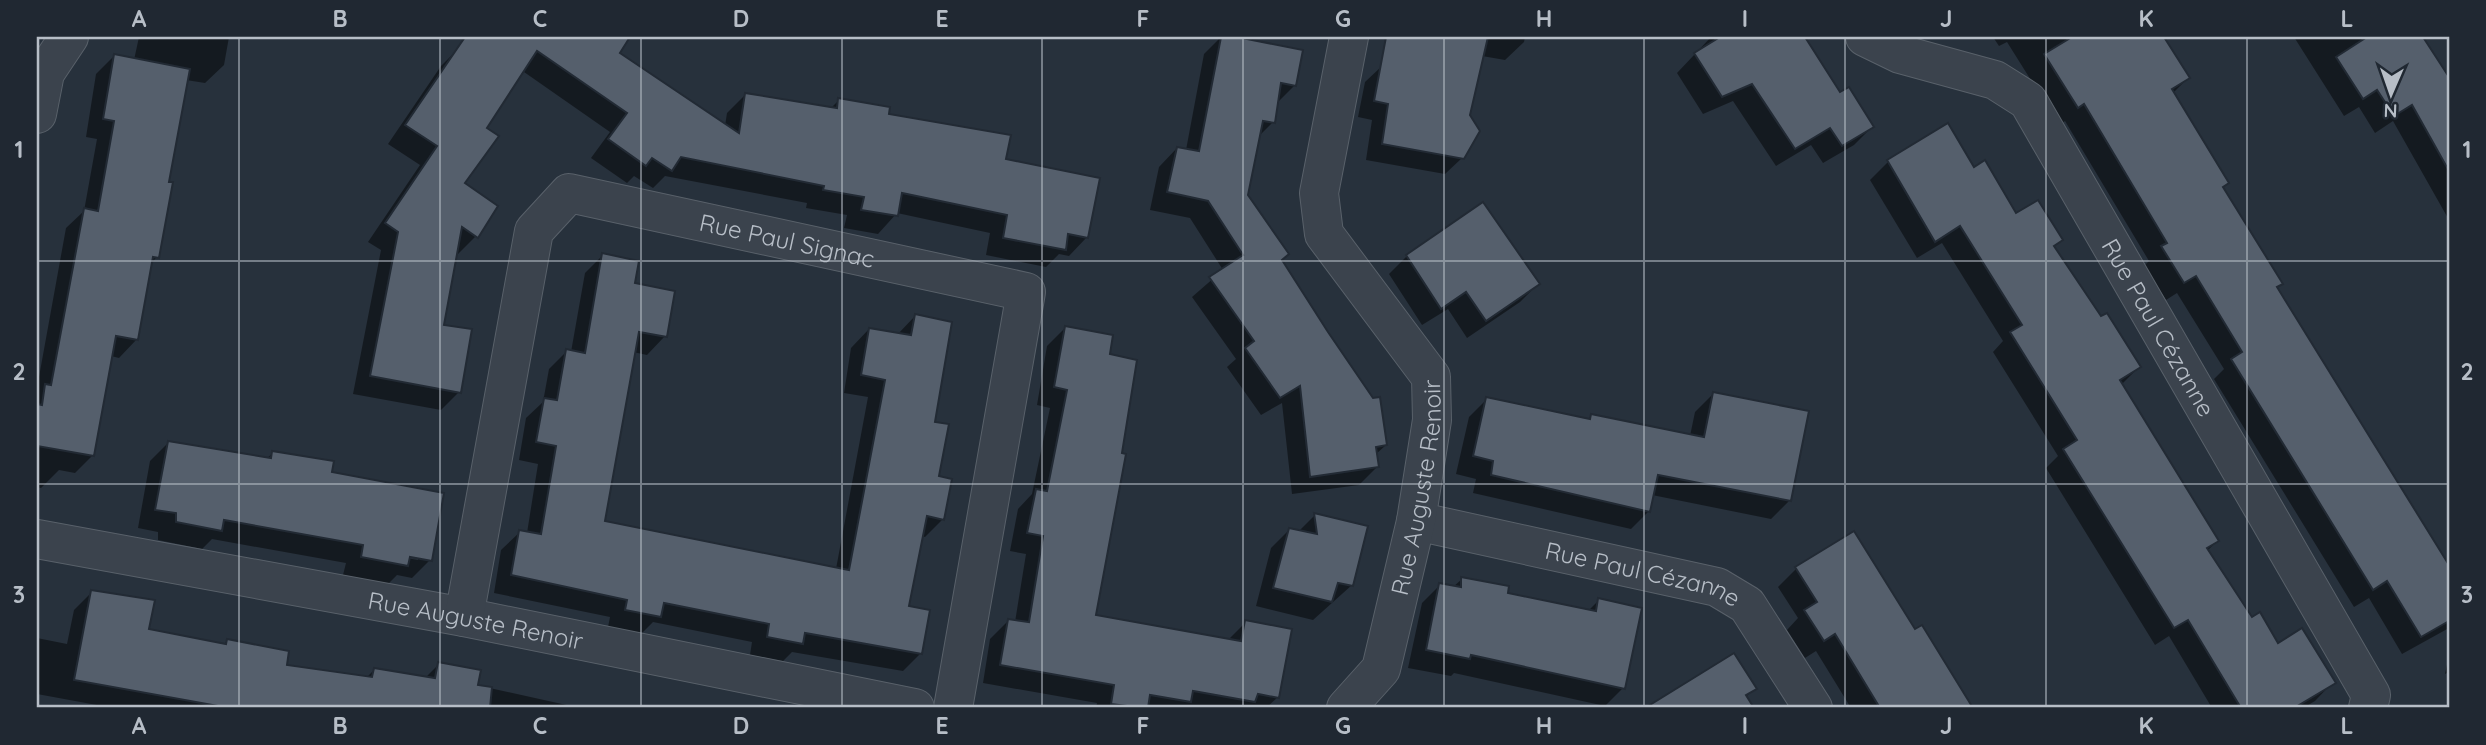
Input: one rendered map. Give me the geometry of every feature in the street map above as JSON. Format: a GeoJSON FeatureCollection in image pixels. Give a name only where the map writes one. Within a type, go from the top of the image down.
{"type":"FeatureCollection","features":[{"type":"Feature","properties":{"kind":"street"},"geometry":{"type":"LineString","coordinates":[[37,114],[45,73],[69,37]]}},
{"type":"Feature","properties":{"kind":"street","name":"Rue Auguste Renoir"},"geometry":{"type":"LineString","coordinates":[[1346,708],[1381,669],[1416,521],[1433,421],[1431,377],[1324,234],[1319,193],[1349,37]]}},
{"type":"Feature","properties":{"kind":"street","name":"Rue Paul Cézanne"},"geometry":{"type":"LineString","coordinates":[[1865,37],[1900,54],[1995,80],[2028,101],[2371,695],[2368,708]]}},
{"type":"Feature","properties":{"kind":"street","name":"Rue Paul Signac"},"geometry":{"type":"LineString","coordinates":[[464,617],[534,231],[569,193],[1026,292],[953,708]]}},
{"type":"Feature","properties":{"kind":"street","name":"Rue Paul Cézanne"},"geometry":{"type":"LineString","coordinates":[[1416,521],[1717,587],[1748,605],[1813,708]]}},
{"type":"Feature","properties":{"kind":"street","name":"Rue Auguste Renoir"},"geometry":{"type":"LineString","coordinates":[[37,539],[464,617],[915,708]]}},
{"type":"Feature","properties":{"kind":"building"},"geometry":{"type":"Polygon","coordinates":[[[465,37],[630,37],[620,53],[739,133],[745,93],[837,108],[838,98],[890,107],[889,114],[1011,135],[1006,159],[1100,178],[1088,238],[1068,234],[1066,250],[1003,238],[1007,215],[902,193],[898,216],[861,210],[864,197],[823,190],[824,186],[681,157],[672,171],[652,158],[646,166],[608,139],[627,113],[537,51],[487,128],[499,136],[465,183],[498,206],[478,238],[462,227],[444,325],[472,329],[461,393],[370,376],[398,232],[385,223],[437,146],[405,125],[465,37]]]}},
{"type":"Feature","properties":{"kind":"building"},"geometry":{"type":"Polygon","coordinates":[[[1221,37],[1237,37],[1303,50],[1296,86],[1281,83],[1275,123],[1263,121],[1248,195],[1289,254],[1282,260],[1328,332],[1373,398],[1380,397],[1387,445],[1376,447],[1379,467],[1310,477],[1300,386],[1280,398],[1245,348],[1254,341],[1209,277],[1243,255],[1208,201],[1167,192],[1177,147],[1199,151],[1221,37]]]}},
{"type":"Feature","properties":{"kind":"building"},"geometry":{"type":"Polygon","coordinates":[[[1386,37],[1488,37],[1470,115],[1480,131],[1464,159],[1382,144],[1388,104],[1374,101],[1386,37]]]}},
{"type":"Feature","properties":{"kind":"building"},"geometry":{"type":"Polygon","coordinates":[[[1720,37],[1805,37],[1840,92],[1849,87],[1874,127],[1842,146],[1830,128],[1795,149],[1752,84],[1722,97],[1694,53],[1720,37]]]}},
{"type":"Feature","properties":{"kind":"building"},"geometry":{"type":"Polygon","coordinates":[[[2072,37],[2164,37],[2190,78],[2172,89],[2229,183],[2223,187],[2283,284],[2277,287],[2449,565],[2449,621],[2421,637],[2387,581],[2373,590],[2231,359],[2242,352],[2196,276],[2184,283],[2161,246],[2167,243],[2084,104],[2078,108],[2044,54],[2072,37]]]}},
{"type":"Feature","properties":{"kind":"building"},"geometry":{"type":"Polygon","coordinates":[[[2367,37],[2423,37],[2449,77],[2449,171],[2412,105],[2394,116],[2377,90],[2363,99],[2336,57],[2367,37]]]}},
{"type":"Feature","properties":{"kind":"building"},"geometry":{"type":"Polygon","coordinates":[[[114,54],[190,69],[169,182],[173,182],[159,258],[153,257],[138,340],[116,336],[94,456],[37,446],[37,404],[42,405],[45,384],[51,385],[84,208],[98,211],[114,121],[103,119],[114,54]]]}},
{"type":"Feature","properties":{"kind":"building"},"geometry":{"type":"Polygon","coordinates":[[[1948,123],[1974,167],[1985,160],[2016,213],[2038,200],[2063,240],[2054,246],[2101,316],[2107,313],[2141,367],[2120,380],[2219,541],[2207,548],[2252,617],[2260,612],[2278,643],[2302,628],[2336,683],[2294,708],[2241,708],[2188,620],[2174,628],[2063,449],[2077,440],[2010,332],[2022,325],[1960,226],[1935,242],[1887,160],[1948,123]]]}},
{"type":"Feature","properties":{"kind":"building"},"geometry":{"type":"Polygon","coordinates":[[[1483,202],[1540,284],[1486,321],[1466,292],[1441,309],[1406,255],[1483,202]]]}},
{"type":"Feature","properties":{"kind":"building"},"geometry":{"type":"Polygon","coordinates":[[[602,253],[639,261],[635,283],[675,291],[667,337],[639,332],[605,521],[849,570],[885,380],[861,375],[869,328],[911,335],[915,314],[952,322],[935,422],[949,424],[939,476],[952,479],[944,520],[927,516],[909,606],[930,610],[922,654],[805,633],[803,644],[767,637],[769,624],[664,603],[661,617],[625,610],[627,600],[511,575],[519,530],[541,534],[556,446],[536,442],[544,398],[557,400],[566,349],[585,353],[602,253]]]}},
{"type":"Feature","properties":{"kind":"building"},"geometry":{"type":"Polygon","coordinates":[[[1065,326],[1113,335],[1110,354],[1137,360],[1122,453],[1126,454],[1096,615],[1241,641],[1245,620],[1292,629],[1279,698],[1258,694],[1255,702],[1193,691],[1191,702],[1150,695],[1148,708],[1143,708],[1111,704],[1114,685],[1000,665],[1008,619],[1029,622],[1043,536],[1027,533],[1036,489],[1047,491],[1067,390],[1054,387],[1065,326]]]}},
{"type":"Feature","properties":{"kind":"building"},"geometry":{"type":"Polygon","coordinates":[[[1713,392],[1809,411],[1791,501],[1658,475],[1650,512],[1491,475],[1493,461],[1473,456],[1486,397],[1590,419],[1591,414],[1704,437],[1713,392]]]}},
{"type":"Feature","properties":{"kind":"building"},"geometry":{"type":"Polygon","coordinates":[[[168,441],[271,458],[272,451],[334,461],[332,472],[444,493],[432,561],[410,557],[408,566],[361,557],[363,545],[224,520],[222,531],[176,522],[176,513],[155,510],[168,441]]]}},
{"type":"Feature","properties":{"kind":"building"},"geometry":{"type":"Polygon","coordinates":[[[1314,513],[1368,526],[1353,586],[1338,583],[1332,602],[1273,588],[1289,528],[1317,534],[1314,513]]]}},
{"type":"Feature","properties":{"kind":"building"},"geometry":{"type":"Polygon","coordinates":[[[1854,531],[1915,629],[1922,625],[1973,708],[1880,708],[1835,634],[1824,641],[1804,610],[1817,602],[1795,567],[1854,531]]]}},
{"type":"Feature","properties":{"kind":"building"},"geometry":{"type":"Polygon","coordinates":[[[1461,577],[1509,586],[1508,593],[1596,611],[1598,598],[1642,608],[1625,689],[1471,655],[1470,659],[1426,650],[1439,583],[1461,587],[1461,577]]]}},
{"type":"Feature","properties":{"kind":"building"},"geometry":{"type":"Polygon","coordinates":[[[91,590],[155,600],[149,629],[226,644],[227,639],[289,651],[287,665],[372,677],[374,668],[435,678],[438,662],[481,670],[478,685],[492,687],[490,708],[229,708],[74,680],[91,590]]]}},
{"type":"Feature","properties":{"kind":"building"},"geometry":{"type":"Polygon","coordinates":[[[1734,653],[1757,689],[1746,695],[1754,708],[1645,708],[1734,653]]]}}]}
